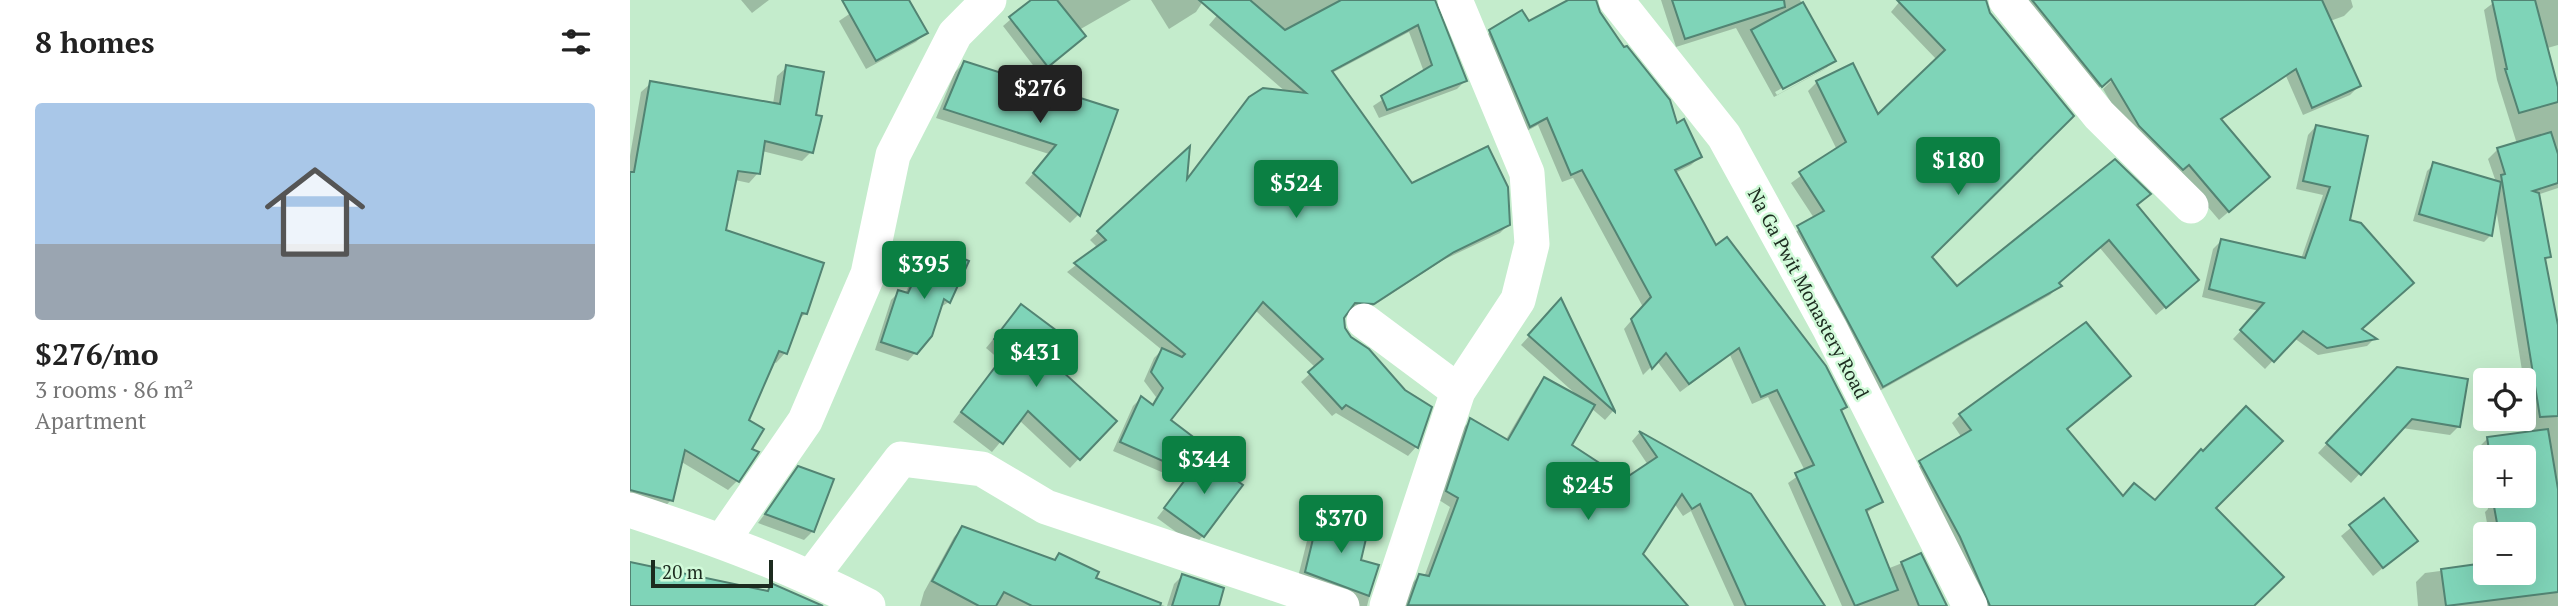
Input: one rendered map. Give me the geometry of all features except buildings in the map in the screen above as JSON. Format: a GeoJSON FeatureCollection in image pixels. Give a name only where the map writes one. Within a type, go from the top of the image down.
{"type":"FeatureCollection","features":[{"type":"Feature","properties":{"kind":"street"},"geometry":{"type":"LineString","coordinates":[[722,541],[805,421],[868,274],[892,155],[955,34],[989,0]]}},
{"type":"Feature","properties":{"kind":"street"},"geometry":{"type":"LineString","coordinates":[[1387,606],[1458,391],[1518,300],[1532,244],[1527,173],[1455,0]]}},
{"type":"Feature","properties":{"kind":"street","name":"Na Ga Pwit Monastery Road"},"geometry":{"type":"LineString","coordinates":[[1616,0],[1724,136],[1830,329],[1970,606]]}},
{"type":"Feature","properties":{"kind":"street"},"geometry":{"type":"LineString","coordinates":[[2006,0],[2099,115],[2191,206]]}},
{"type":"Feature","properties":{"kind":"street"},"geometry":{"type":"LineString","coordinates":[[1364,321],[1458,391]]}},
{"type":"Feature","properties":{"kind":"street"},"geometry":{"type":"LineString","coordinates":[[812,576],[901,459],[982,469],[1046,507],[1342,606]]}},
{"type":"Feature","properties":{"kind":"street"},"geometry":{"type":"LineString","coordinates":[[630,510],[722,541],[812,576],[868,606]]}}]}
